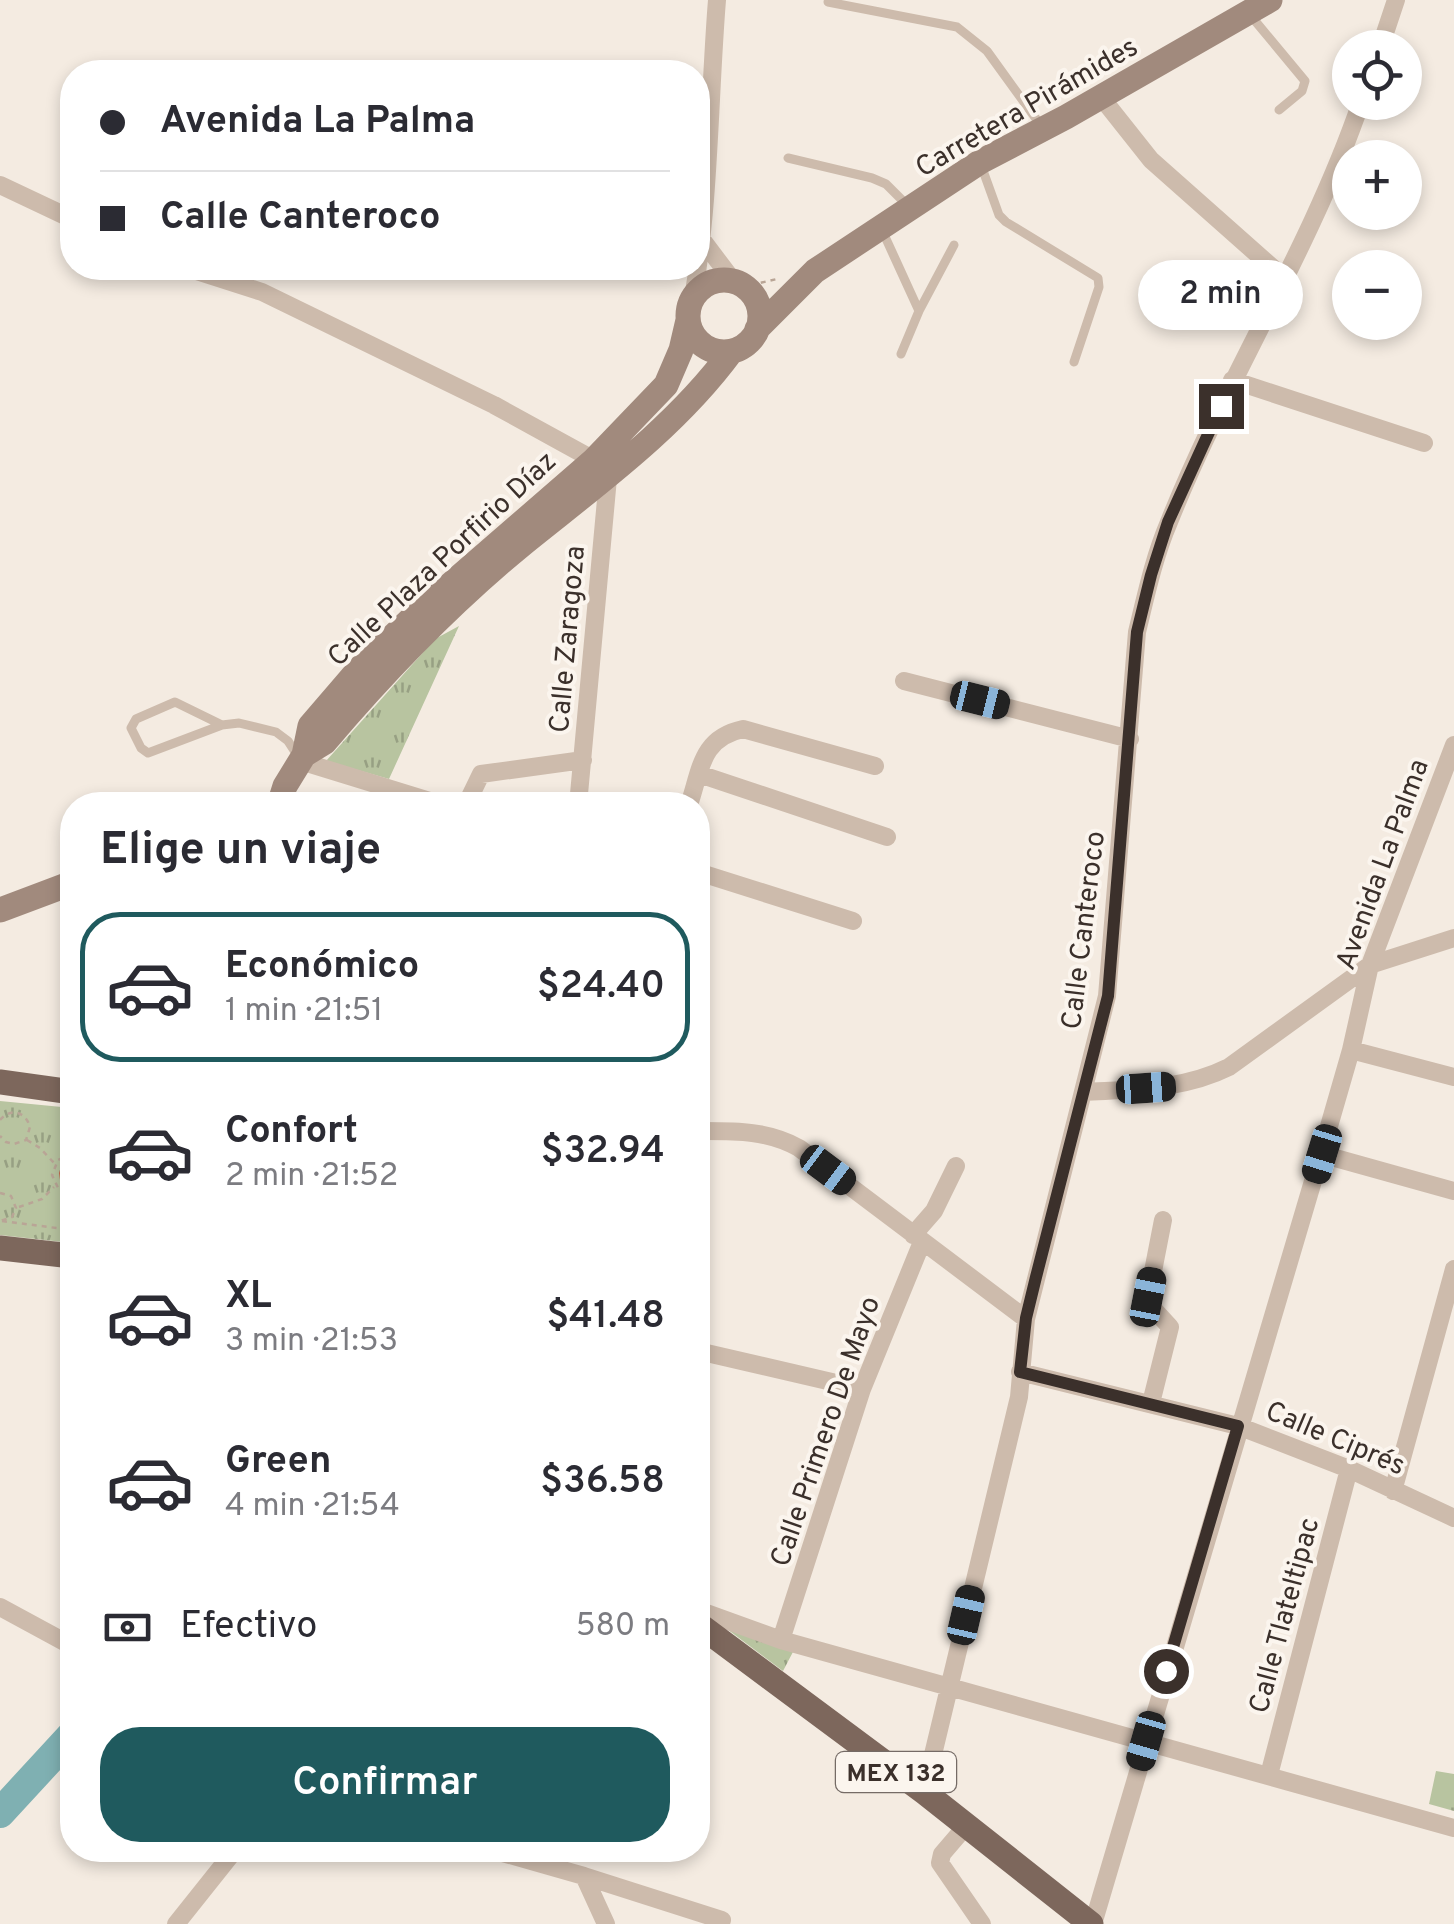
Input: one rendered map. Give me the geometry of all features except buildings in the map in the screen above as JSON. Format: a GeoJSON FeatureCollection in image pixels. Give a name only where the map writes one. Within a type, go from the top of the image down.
{"type":"FeatureCollection","features":[{"type":"Feature","properties":{"kind":"main road","name":"Carretera Pirámides"},"geometry":{"type":"LineString","coordinates":[[815,271],[980,162],[1255,7]]}},
{"type":"Feature","properties":{"kind":"main road"},"geometry":{"type":"LineString","coordinates":[[601,469],[666,385],[681,350],[690,309],[710,283],[743,288],[815,271]]}},
{"type":"Feature","properties":{"kind":"main road"},"geometry":{"type":"LineString","coordinates":[[690,309],[691,332],[708,348],[731,352],[742,348],[815,271]]}},
{"type":"Feature","properties":{"kind":"main road"},"geometry":{"type":"LineString","coordinates":[[743,288],[758,305],[758,330]]}},
{"type":"Feature","properties":{"kind":"main road"},"geometry":{"type":"LineString","coordinates":[[601,469],[714,375],[731,352]]}},
{"type":"Feature","properties":{"kind":"main road","name":"Calle Plaza Porfirio Díaz"},"geometry":{"type":"LineString","coordinates":[[284,792],[302,758],[325,742],[424,631],[601,469]]}},
{"type":"Feature","properties":{"kind":"main road"},"geometry":{"type":"LineString","coordinates":[[0,910],[60,888]]}},
{"type":"Feature","properties":{"kind":"main road"},"geometry":{"type":"LineString","coordinates":[[0,1082],[60,1090]]}},
{"type":"Feature","properties":{"kind":"main road"},"geometry":{"type":"LineString","coordinates":[[0,1248],[60,1255]]}},
{"type":"Feature","properties":{"kind":"main road","name":"MEX 132"},"geometry":{"type":"LineString","coordinates":[[710,1633],[924,1792],[1092,1924]]}},
{"type":"Feature","properties":{"kind":"street"},"geometry":{"type":"LineString","coordinates":[[710,87],[718,0]]}},
{"type":"Feature","properties":{"kind":"street"},"geometry":{"type":"LineString","coordinates":[[1386,30],[1396,0]]}},
{"type":"Feature","properties":{"kind":"street"},"geometry":{"type":"LineString","coordinates":[[1101,97],[1152,160],[1283,277]]}},
{"type":"Feature","properties":{"kind":"street","name":"Calle Canteroco"},"geometry":{"type":"LineString","coordinates":[[924,1792],[1018,1397],[1026,1318],[1108,996],[1137,632],[1151,575],[1168,522],[1355,120]]}},
{"type":"Feature","properties":{"kind":"street"},"geometry":{"type":"LineString","coordinates":[[0,185],[60,213]]}},
{"type":"Feature","properties":{"kind":"street"},"geometry":{"type":"LineString","coordinates":[[710,249],[743,288]]}},
{"type":"Feature","properties":{"kind":"street"},"geometry":{"type":"LineString","coordinates":[[224,280],[262,292],[494,405],[601,469]]}},
{"type":"Feature","properties":{"kind":"street"},"geometry":{"type":"LineString","coordinates":[[690,309],[696,280]]}},
{"type":"Feature","properties":{"kind":"street"},"geometry":{"type":"LineString","coordinates":[[1232,380],[1424,442]]}},
{"type":"Feature","properties":{"kind":"street","name":"Calle Zaragoza"},"geometry":{"type":"LineString","coordinates":[[579,792],[601,469]]}},
{"type":"Feature","properties":{"kind":"street"},"geometry":{"type":"LineString","coordinates":[[904,681],[1130,739]]}},
{"type":"Feature","properties":{"kind":"street"},"geometry":{"type":"LineString","coordinates":[[693,792],[708,746],[724,733],[743,729],[875,766]]}},
{"type":"Feature","properties":{"kind":"street","name":"Avenida La Palma"},"geometry":{"type":"LineString","coordinates":[[1092,1924],[1322,1154],[1370,965],[1454,745]]}},
{"type":"Feature","properties":{"kind":"street"},"geometry":{"type":"LineString","coordinates":[[302,758],[404,792]]}},
{"type":"Feature","properties":{"kind":"street"},"geometry":{"type":"LineString","coordinates":[[472,792],[481,774],[583,760]]}},
{"type":"Feature","properties":{"kind":"street"},"geometry":{"type":"LineString","coordinates":[[699,774],[887,837]]}},
{"type":"Feature","properties":{"kind":"street"},"geometry":{"type":"LineString","coordinates":[[710,876],[853,922]]}},
{"type":"Feature","properties":{"kind":"street"},"geometry":{"type":"LineString","coordinates":[[1084,1092],[1177,1086],[1204,1080],[1229,1067],[1370,965],[1454,938]]}},
{"type":"Feature","properties":{"kind":"street"},"geometry":{"type":"LineString","coordinates":[[1351,1050],[1454,1077]]}},
{"type":"Feature","properties":{"kind":"street"},"geometry":{"type":"LineString","coordinates":[[710,1131],[747,1131],[786,1141],[1026,1318]]}},
{"type":"Feature","properties":{"kind":"street"},"geometry":{"type":"LineString","coordinates":[[1322,1154],[1454,1192]]}},
{"type":"Feature","properties":{"kind":"street","name":"Calle Primero De Mayo"},"geometry":{"type":"LineString","coordinates":[[782,1640],[862,1389],[918,1239],[956,1166]]}},
{"type":"Feature","properties":{"kind":"street"},"geometry":{"type":"LineString","coordinates":[[1152,1403],[1170,1327],[1147,1302],[1163,1220]]}},
{"type":"Feature","properties":{"kind":"street"},"geometry":{"type":"LineString","coordinates":[[1393,1490],[1454,1269]]}},
{"type":"Feature","properties":{"kind":"street"},"geometry":{"type":"LineString","coordinates":[[710,1355],[862,1389]]}},
{"type":"Feature","properties":{"kind":"street","name":"Calle Ciprés"},"geometry":{"type":"LineString","coordinates":[[1020,1372],[1238,1426],[1349,1468],[1454,1518]]}},
{"type":"Feature","properties":{"kind":"street","name":"Calle Tlateltipac"},"geometry":{"type":"LineString","coordinates":[[1270,1775],[1349,1468]]}},
{"type":"Feature","properties":{"kind":"street"},"geometry":{"type":"LineString","coordinates":[[0,1607],[60,1640]]}},
{"type":"Feature","properties":{"kind":"street"},"geometry":{"type":"LineString","coordinates":[[710,1614],[782,1640],[1454,1828]]}},
{"type":"Feature","properties":{"kind":"street"},"geometry":{"type":"LineString","coordinates":[[966,1826],[942,1854],[940,1862],[982,1924]]}},
{"type":"Feature","properties":{"kind":"street"},"geometry":{"type":"LineString","coordinates":[[176,1924],[225,1862]]}},
{"type":"Feature","properties":{"kind":"street"},"geometry":{"type":"LineString","coordinates":[[534,1862],[722,1920]]}},
{"type":"Feature","properties":{"kind":"street"},"geometry":{"type":"LineString","coordinates":[[584,1876],[606,1924]]}},
{"type":"Feature","properties":{"kind":"lane"},"geometry":{"type":"LineString","coordinates":[[828,2],[957,27],[988,51],[1044,129]]}},
{"type":"Feature","properties":{"kind":"lane"},"geometry":{"type":"LineString","coordinates":[[1255,7],[1305,81],[1302,91],[1279,110]]}},
{"type":"Feature","properties":{"kind":"lane"},"geometry":{"type":"LineString","coordinates":[[788,158],[872,178],[886,184],[910,208]]}},
{"type":"Feature","properties":{"kind":"lane"},"geometry":{"type":"LineString","coordinates":[[980,162],[999,215],[1098,278],[1074,362]]}},
{"type":"Feature","properties":{"kind":"lane"},"geometry":{"type":"LineString","coordinates":[[881,228],[919,311]]}},
{"type":"Feature","properties":{"kind":"lane"},"geometry":{"type":"LineString","coordinates":[[901,354],[954,245]]}},
{"type":"Feature","properties":{"kind":"lane"},"geometry":{"type":"LineString","coordinates":[[222,724],[175,702],[136,720],[130,728],[140,748],[148,753],[222,724],[239,723],[276,732],[302,758]]}},
{"type":"Feature","properties":{"kind":"path"},"geometry":{"type":"LineString","coordinates":[[0,1120],[10,1112],[24,1115],[30,1127],[26,1140]]}},
{"type":"Feature","properties":{"kind":"path"},"geometry":{"type":"LineString","coordinates":[[1,1140],[14,1144],[26,1140],[40,1148],[54,1164]]}},
{"type":"Feature","properties":{"kind":"path"},"geometry":{"type":"LineString","coordinates":[[60,1159],[52,1174],[60,1190]]}},
{"type":"Feature","properties":{"kind":"path"},"geometry":{"type":"LineString","coordinates":[[16,1208],[42,1199],[55,1186]]}},
{"type":"Feature","properties":{"kind":"path"},"geometry":{"type":"LineString","coordinates":[[0,1193],[10,1196],[16,1208],[12,1218],[1,1221]]}},
{"type":"Feature","properties":{"kind":"path"},"geometry":{"type":"LineString","coordinates":[[1,1221],[60,1228]]}},
{"type":"Feature","properties":{"kind":"green space"},"geometry":{"type":"Polygon","coordinates":[[[459,626],[389,779],[326,761],[435,639],[459,626]]]}},
{"type":"Feature","properties":{"kind":"green space"},"geometry":{"type":"Polygon","coordinates":[[[0,1101],[60,1107],[60,1242],[0,1235],[0,1101]]]}},
{"type":"Feature","properties":{"kind":"green space"},"geometry":{"type":"Polygon","coordinates":[[[727,1629],[794,1650],[783,1671],[727,1629]]]}},
{"type":"Feature","properties":{"kind":"green space"},"geometry":{"type":"Polygon","coordinates":[[[1436,1771],[1454,1774],[1454,1811],[1429,1804],[1436,1771]]]}},
{"type":"Feature","properties":{"kind":"waterway"},"geometry":{"type":"LineString","coordinates":[[0,1813],[60,1748]]}},
{"type":"Feature","properties":{"kind":"route"},"geometry":{"type":"LineString","coordinates":[[1166,1671],[1238,1426],[1020,1372],[1026,1318],[1108,996],[1137,632],[1168,522],[1221,406]]}}]}
